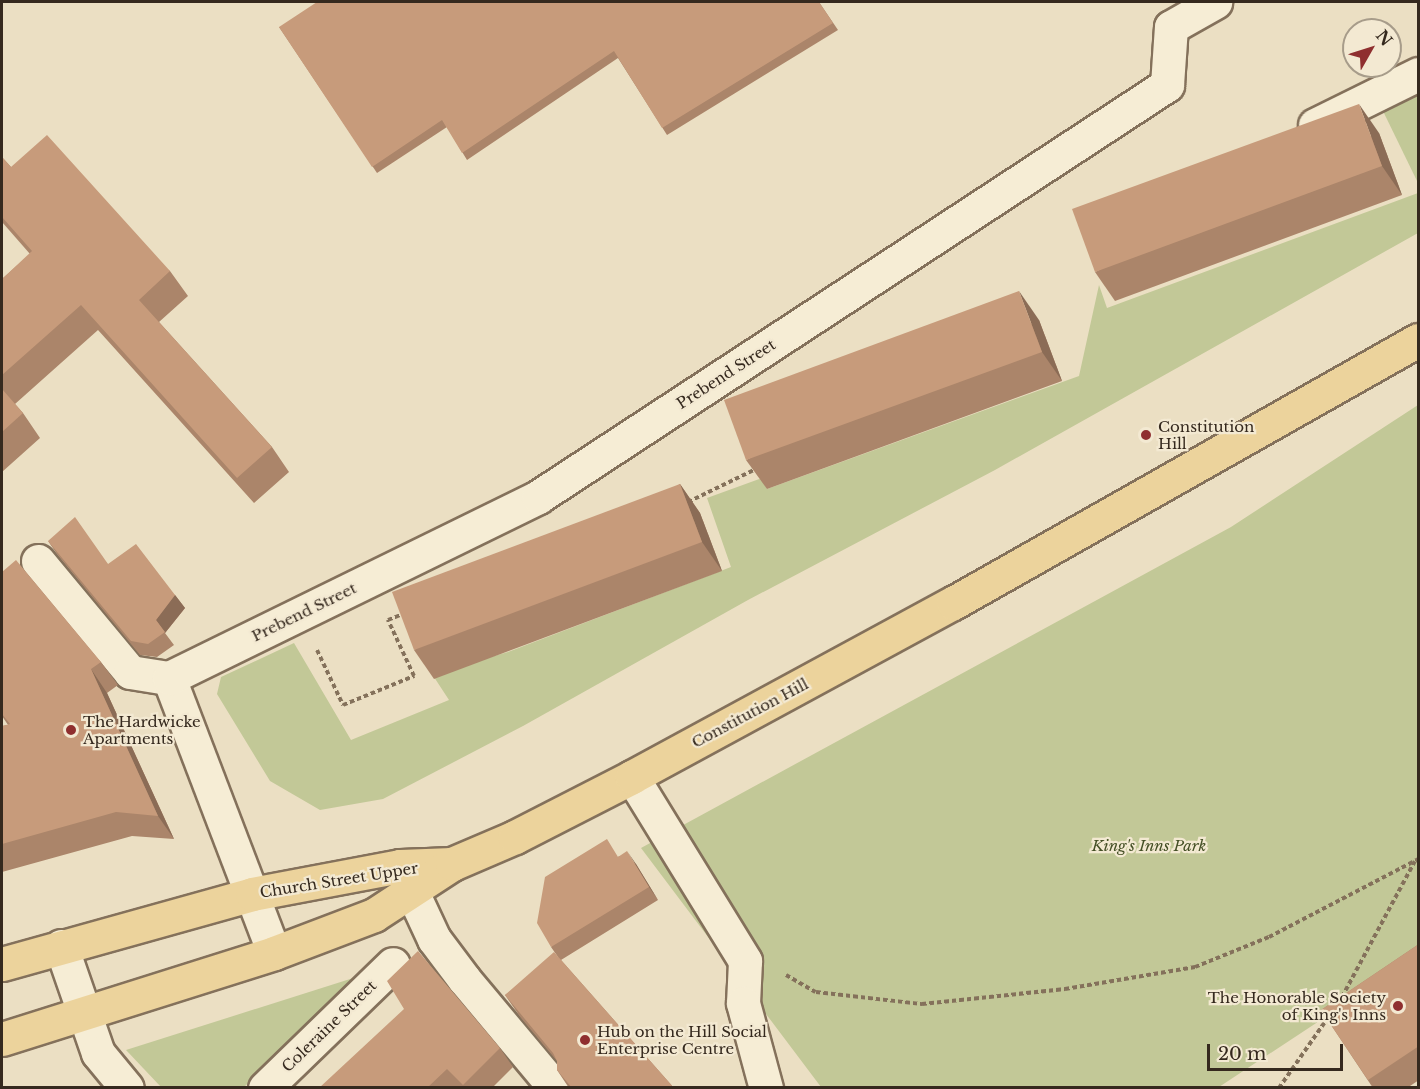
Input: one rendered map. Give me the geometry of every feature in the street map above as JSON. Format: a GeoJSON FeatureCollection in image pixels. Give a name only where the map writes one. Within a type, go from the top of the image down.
{"type":"FeatureCollection","features":[{"type":"Feature","properties":{"kind":"main road","name":"Constitution Hill"},"geometry":{"type":"LineString","coordinates":[[452,864],[515,837],[632,777],[963,597],[1419,340]]}},
{"type":"Feature","properties":{"kind":"main road","name":"Church Street Upper"},"geometry":{"type":"LineString","coordinates":[[2,964],[252,894],[406,879],[452,864]]}},
{"type":"Feature","properties":{"kind":"main road","name":"Church Street Upper"},"geometry":{"type":"LineString","coordinates":[[2,1039],[274,953],[374,915],[406,879]]}},
{"type":"Feature","properties":{"kind":"street","name":"Prebend Street"},"geometry":{"type":"LineString","coordinates":[[169,678],[538,497],[1167,85],[1171,27],[1215,2]]}},
{"type":"Feature","properties":{"kind":"street"},"geometry":{"type":"LineString","coordinates":[[1284,141],[1419,74]]}},
{"type":"Feature","properties":{"kind":"street"},"geometry":{"type":"LineString","coordinates":[[38,561],[130,672],[169,678],[274,953]]}},
{"type":"Feature","properties":{"kind":"street"},"geometry":{"type":"LineString","coordinates":[[632,777],[745,961],[743,1003],[766,1088]]}},
{"type":"Feature","properties":{"kind":"street"},"geometry":{"type":"LineString","coordinates":[[406,879],[434,939],[464,980],[555,1088]]}},
{"type":"Feature","properties":{"kind":"street"},"geometry":{"type":"LineString","coordinates":[[61,946],[98,1053],[127,1088]]}},
{"type":"Feature","properties":{"kind":"street","name":"Coleraine Street"},"geometry":{"type":"LineString","coordinates":[[265,1088],[393,964]]}},
{"type":"Feature","properties":{"kind":"path"},"geometry":{"type":"LineString","coordinates":[[683,504],[756,469],[752,458]]}},
{"type":"Feature","properties":{"kind":"path"},"geometry":{"type":"LineString","coordinates":[[300,614],[343,705],[414,676],[388,620],[410,611]]}},
{"type":"Feature","properties":{"kind":"path"},"geometry":{"type":"LineString","coordinates":[[794,979],[816,992],[922,1004],[1065,989],[1195,967],[1269,937],[1417,860]]}},
{"type":"Feature","properties":{"kind":"path"},"geometry":{"type":"LineString","coordinates":[[1340,1001],[1417,860]]}},
{"type":"Feature","properties":{"kind":"path"},"geometry":{"type":"LineString","coordinates":[[1279,1088],[1333,1011]]}},
{"type":"Feature","properties":{"kind":"green space"},"geometry":{"type":"Polygon","coordinates":[[[1418,90],[1418,183],[1382,109],[1418,90]]]}},
{"type":"Feature","properties":{"kind":"green space"},"geometry":{"type":"Polygon","coordinates":[[[1418,193],[1418,233],[995,470],[748,600],[523,726],[383,799],[320,810],[270,781],[217,694],[221,677],[294,643],[351,740],[449,700],[432,674],[508,652],[731,567],[707,498],[762,478],[767,489],[1079,376],[1099,285],[1107,308],[1418,193]]]}},
{"type":"Feature","properties":{"kind":"green space","name":"King's Inns Park"},"geometry":{"type":"Polygon","coordinates":[[[1418,405],[1418,956],[1219,1087],[821,1087],[641,848],[1231,527],[1418,405]]]}},
{"type":"Feature","properties":{"kind":"green space"},"geometry":{"type":"Polygon","coordinates":[[[369,973],[244,1087],[161,1087],[126,1050],[369,973]]]}},
{"type":"Feature","properties":{"kind":"building"},"geometry":{"type":"Polygon","coordinates":[[[317,2],[819,2],[833,23],[662,128],[614,51],[462,153],[442,120],[372,167],[279,27],[317,2]]]}},
{"type":"Feature","properties":{"kind":"building"},"geometry":{"type":"Polygon","coordinates":[[[1359,104],[1382,166],[1095,272],[1072,209],[1359,104]]]}},
{"type":"Feature","properties":{"kind":"building"},"geometry":{"type":"Polygon","coordinates":[[[47,135],[170,271],[139,300],[272,447],[237,478],[81,305],[2,375],[2,279],[32,251],[2,217],[2,157],[11,167],[47,135]]]}},
{"type":"Feature","properties":{"kind":"building"},"geometry":{"type":"Polygon","coordinates":[[[1019,291],[1042,352],[746,460],[724,400],[1019,291]]]}},
{"type":"Feature","properties":{"kind":"building"},"geometry":{"type":"Polygon","coordinates":[[[2,389],[23,413],[2,432],[2,389]]]}},
{"type":"Feature","properties":{"kind":"building"},"geometry":{"type":"Polygon","coordinates":[[[680,484],[702,542],[414,650],[392,592],[680,484]]]}},
{"type":"Feature","properties":{"kind":"building"},"geometry":{"type":"Polygon","coordinates":[[[75,517],[108,564],[136,544],[175,595],[156,620],[165,632],[148,644],[131,641],[48,541],[75,517]]]}},
{"type":"Feature","properties":{"kind":"building","name":"The Hardwicke Apartments"},"geometry":{"type":"Polygon","coordinates":[[[16,560],[101,662],[91,669],[158,816],[116,812],[2,844],[2,726],[10,724],[2,714],[2,572],[16,560]]]}},
{"type":"Feature","properties":{"kind":"building"},"geometry":{"type":"Polygon","coordinates":[[[607,839],[618,857],[627,851],[649,887],[551,947],[537,923],[545,877],[607,839]]]}},
{"type":"Feature","properties":{"kind":"building"},"geometry":{"type":"Polygon","coordinates":[[[1419,944],[1419,1046],[1368,1080],[1321,1010],[1419,944]]]}},
{"type":"Feature","properties":{"kind":"building"},"geometry":{"type":"Polygon","coordinates":[[[418,951],[500,1048],[463,1085],[447,1069],[427,1088],[319,1088],[404,1009],[387,981],[418,951]]]}},
{"type":"Feature","properties":{"kind":"building","name":"Hub on the Hill Social Enterprise Centre"},"geometry":{"type":"Polygon","coordinates":[[[554,952],[674,1088],[572,1088],[557,1070],[557,1061],[553,1053],[505,995],[554,952]]]}},
{"type":"Feature","properties":{"kind":"place","name":"Constitution Hill"},"geometry":{"type":"Point","coordinates":[1146,435]}},
{"type":"Feature","properties":{"kind":"place","name":"The Hardwicke Apartments"},"geometry":{"type":"Point","coordinates":[71,730]}},
{"type":"Feature","properties":{"kind":"place","name":"The Honorable Society of King's Inns"},"geometry":{"type":"Point","coordinates":[1398,1006]}},
{"type":"Feature","properties":{"kind":"place","name":"Hub on the Hill Social Enterprise Centre"},"geometry":{"type":"Point","coordinates":[585,1040]}}]}
